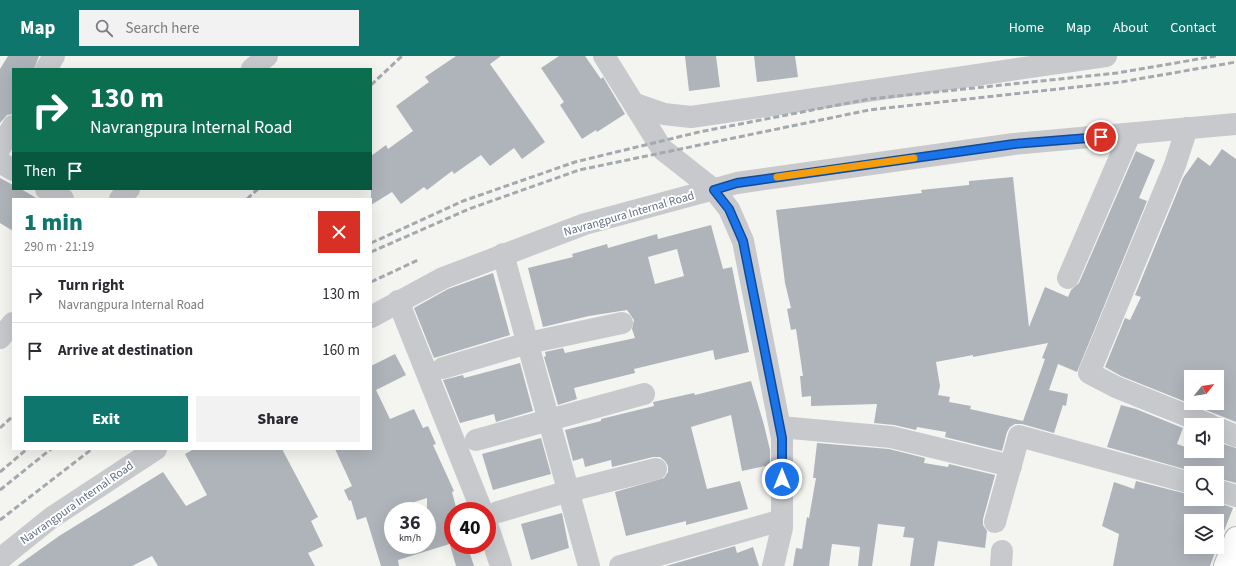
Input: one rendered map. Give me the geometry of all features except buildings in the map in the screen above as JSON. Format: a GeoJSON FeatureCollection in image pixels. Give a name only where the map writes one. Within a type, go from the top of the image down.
{"type":"FeatureCollection","features":[{"type":"Feature","properties":{"kind":"main road"},"geometry":{"type":"LineString","coordinates":[[1225,566],[1236,538]]}},
{"type":"Feature","properties":{"kind":"street"},"geometry":{"type":"LineString","coordinates":[[47,68],[54,56]]}},
{"type":"Feature","properties":{"kind":"street"},"geometry":{"type":"LineString","coordinates":[[253,68],[267,56]]}},
{"type":"Feature","properties":{"kind":"street"},"geometry":{"type":"LineString","coordinates":[[604,56],[662,149],[714,190],[729,209],[743,241],[782,438],[782,528],[773,566]]}},
{"type":"Feature","properties":{"kind":"street"},"geometry":{"type":"LineString","coordinates":[[635,104],[664,114],[691,117],[1106,56]]}},
{"type":"Feature","properties":{"kind":"street","name":"Navrangpura Internal Road"},"geometry":{"type":"LineString","coordinates":[[372,316],[443,278],[585,224],[737,183],[1014,144],[1236,124]]}},
{"type":"Feature","properties":{"kind":"street"},"geometry":{"type":"LineString","coordinates":[[0,148],[12,128]]}},
{"type":"Feature","properties":{"kind":"street"},"geometry":{"type":"LineString","coordinates":[[1187,128],[1175,164],[1089,373],[1116,387],[1193,418]]}},
{"type":"Feature","properties":{"kind":"street"},"geometry":{"type":"LineString","coordinates":[[1068,278],[1130,134]]}},
{"type":"Feature","properties":{"kind":"street"},"geometry":{"type":"LineString","coordinates":[[0,162],[12,169]]}},
{"type":"Feature","properties":{"kind":"street"},"geometry":{"type":"LineString","coordinates":[[48,190],[61,198]]}},
{"type":"Feature","properties":{"kind":"street"},"geometry":{"type":"LineString","coordinates":[[121,198],[128,190]]}},
{"type":"Feature","properties":{"kind":"street"},"geometry":{"type":"LineString","coordinates":[[504,254],[589,566]]}},
{"type":"Feature","properties":{"kind":"street"},"geometry":{"type":"LineString","coordinates":[[398,301],[483,502]]}},
{"type":"Feature","properties":{"kind":"street"},"geometry":{"type":"LineString","coordinates":[[0,310],[12,317]]}},
{"type":"Feature","properties":{"kind":"street"},"geometry":{"type":"LineString","coordinates":[[443,368],[528,343],[622,323]]}},
{"type":"Feature","properties":{"kind":"street"},"geometry":{"type":"LineString","coordinates":[[0,338],[12,324]]}},
{"type":"Feature","properties":{"kind":"street"},"geometry":{"type":"LineString","coordinates":[[476,440],[644,394]]}},
{"type":"Feature","properties":{"kind":"street"},"geometry":{"type":"LineString","coordinates":[[780,426],[891,437],[1011,466]]}},
{"type":"Feature","properties":{"kind":"street"},"geometry":{"type":"LineString","coordinates":[[1224,431],[1236,436]]}},
{"type":"Feature","properties":{"kind":"street"},"geometry":{"type":"LineString","coordinates":[[995,522],[1019,436],[1184,481]]}},
{"type":"Feature","properties":{"kind":"street","name":"Navrangpura Internal Road"},"geometry":{"type":"LineString","coordinates":[[0,559],[51,518],[154,450]]}},
{"type":"Feature","properties":{"kind":"street"},"geometry":{"type":"LineString","coordinates":[[496,514],[569,491],[656,469]]}},
{"type":"Feature","properties":{"kind":"street"},"geometry":{"type":"LineString","coordinates":[[1224,492],[1236,496]]}},
{"type":"Feature","properties":{"kind":"street"},"geometry":{"type":"LineString","coordinates":[[620,566],[782,520]]}},
{"type":"Feature","properties":{"kind":"street"},"geometry":{"type":"LineString","coordinates":[[496,545],[501,566]]}},
{"type":"Feature","properties":{"kind":"railway"},"geometry":{"type":"LineString","coordinates":[[372,84],[402,56]]}},
{"type":"Feature","properties":{"kind":"railway"},"geometry":{"type":"LineString","coordinates":[[372,243],[463,201],[575,162],[699,132],[869,99],[1117,73],[1216,56]]}},
{"type":"Feature","properties":{"kind":"railway"},"geometry":{"type":"LineString","coordinates":[[372,252],[469,209],[579,170],[869,110],[1121,82],[1236,62]]}},
{"type":"Feature","properties":{"kind":"railway"},"geometry":{"type":"LineString","coordinates":[[248,198],[257,190]]}},
{"type":"Feature","properties":{"kind":"railway"},"geometry":{"type":"LineString","coordinates":[[372,282],[418,260]]}},
{"type":"Feature","properties":{"kind":"railway"},"geometry":{"type":"LineString","coordinates":[[0,428],[12,417]]}},
{"type":"Feature","properties":{"kind":"railway"},"geometry":{"type":"LineString","coordinates":[[0,472],[26,450]]}},
{"type":"Feature","properties":{"kind":"railway"},"geometry":{"type":"LineString","coordinates":[[0,490],[50,450]]}},
{"type":"Feature","properties":{"kind":"railway"},"geometry":{"type":"LineString","coordinates":[[0,520],[91,450]]}},
{"type":"Feature","properties":{"kind":"slow traffic"},"geometry":{"type":"LineString","coordinates":[[777,177],[914,158]]}},
{"type":"Feature","properties":{"kind":"route"},"geometry":{"type":"LineString","coordinates":[[782,479],[782,438],[743,241],[729,209],[714,190],[737,183],[1014,144],[1101,137]]}}]}
